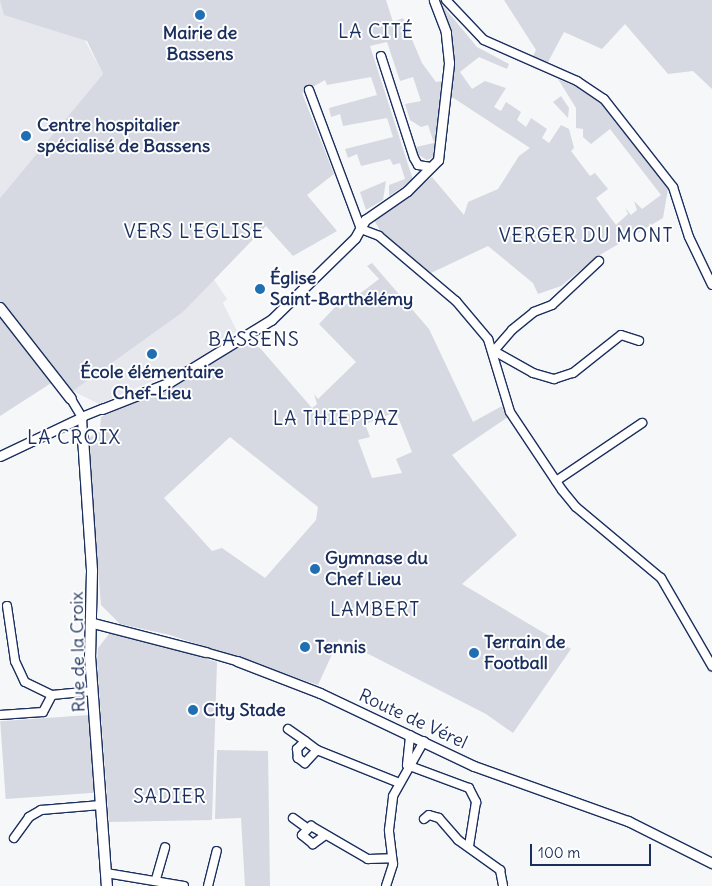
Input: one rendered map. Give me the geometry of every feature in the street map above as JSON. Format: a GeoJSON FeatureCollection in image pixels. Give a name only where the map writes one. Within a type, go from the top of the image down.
{"type":"FeatureCollection","features":[{"type":"Feature","properties":{"kind":"main road"},"geometry":{"type":"LineString","coordinates":[[0,308],[71,399]]}},
{"type":"Feature","properties":{"kind":"main road","name":"Rue de la Croix"},"geometry":{"type":"LineString","coordinates":[[83,438],[93,623],[93,691],[107,886]]}},
{"type":"Feature","properties":{"kind":"street"},"geometry":{"type":"LineString","coordinates":[[0,456],[82,417],[168,383],[271,320],[361,228],[366,220],[407,191],[430,167],[443,150],[449,63],[446,32],[434,0]]}},
{"type":"Feature","properties":{"kind":"street"},"geometry":{"type":"LineString","coordinates":[[446,0],[484,40],[576,81],[604,99],[673,187],[689,238],[712,285]]}},
{"type":"Feature","properties":{"kind":"street"},"geometry":{"type":"LineString","coordinates":[[381,56],[414,158],[418,165],[430,167]]}},
{"type":"Feature","properties":{"kind":"street"},"geometry":{"type":"LineString","coordinates":[[309,90],[361,228],[380,236],[456,301],[494,352],[533,374],[554,379],[573,373],[621,335],[639,341]]}},
{"type":"Feature","properties":{"kind":"street"},"geometry":{"type":"LineString","coordinates":[[599,261],[552,305],[534,312],[512,330],[494,352],[497,380],[510,412],[576,508],[661,578],[712,666]]}},
{"type":"Feature","properties":{"kind":"street"},"geometry":{"type":"LineString","coordinates":[[71,399],[82,417]]}},
{"type":"Feature","properties":{"kind":"street","name":"Rue de la Croix"},"geometry":{"type":"LineString","coordinates":[[82,417],[83,438]]}},
{"type":"Feature","properties":{"kind":"street"},"geometry":{"type":"LineString","coordinates":[[556,481],[642,423]]}},
{"type":"Feature","properties":{"kind":"street"},"geometry":{"type":"LineString","coordinates":[[7,606],[20,673],[34,689],[52,695],[93,691]]}},
{"type":"Feature","properties":{"kind":"street","name":"Route de Vérel"},"geometry":{"type":"LineString","coordinates":[[93,623],[237,661],[424,741],[482,770],[628,821],[712,863]]}},
{"type":"Feature","properties":{"kind":"street"},"geometry":{"type":"LineString","coordinates":[[0,715],[43,712],[52,695]]}},
{"type":"Feature","properties":{"kind":"street"},"geometry":{"type":"LineString","coordinates":[[288,729],[317,750],[397,782]]}},
{"type":"Feature","properties":{"kind":"street"},"geometry":{"type":"LineString","coordinates":[[407,764],[410,735]]}},
{"type":"Feature","properties":{"kind":"street"},"geometry":{"type":"LineString","coordinates":[[305,741],[297,749],[301,761],[307,762],[317,750]]}},
{"type":"Feature","properties":{"kind":"street"},"geometry":{"type":"LineString","coordinates":[[386,886],[392,858],[390,811],[397,782],[407,764],[424,741]]}},
{"type":"Feature","properties":{"kind":"street"},"geometry":{"type":"LineString","coordinates":[[407,764],[469,788],[476,808],[469,846]]}},
{"type":"Feature","properties":{"kind":"street"},"geometry":{"type":"LineString","coordinates":[[14,838],[29,817],[41,810],[101,805]]}},
{"type":"Feature","properties":{"kind":"street"},"geometry":{"type":"LineString","coordinates":[[424,819],[434,815],[500,870],[503,886]]}},
{"type":"Feature","properties":{"kind":"street"},"geometry":{"type":"LineString","coordinates":[[293,818],[306,828],[317,828],[324,836],[368,859],[392,858]]}},
{"type":"Feature","properties":{"kind":"street"},"geometry":{"type":"LineString","coordinates":[[306,828],[302,835],[310,844],[324,836]]}},
{"type":"Feature","properties":{"kind":"street"},"geometry":{"type":"LineString","coordinates":[[156,879],[165,847]]}},
{"type":"Feature","properties":{"kind":"street"},"geometry":{"type":"LineString","coordinates":[[208,886],[217,851]]}},
{"type":"Feature","properties":{"kind":"street"},"geometry":{"type":"LineString","coordinates":[[106,872],[145,882],[156,879],[184,886]]}},
{"type":"Feature","properties":{"kind":"shaded area","name":"Centre hospitalier spécialisé de Bassens"},"geometry":{"type":"Polygon","coordinates":[[[0,0],[63,0],[103,74],[0,198],[0,0]]]}},
{"type":"Feature","properties":{"kind":"shaded area"},"geometry":{"type":"Polygon","coordinates":[[[0,0],[386,0],[393,22],[403,18],[422,63],[436,82],[442,81],[436,156],[427,160],[417,154],[416,147],[434,143],[428,125],[421,127],[410,120],[405,104],[421,101],[413,77],[400,81],[387,42],[370,46],[413,180],[389,196],[389,185],[405,179],[400,163],[393,165],[390,159],[361,166],[357,154],[348,158],[345,149],[393,137],[387,118],[343,126],[340,114],[331,117],[329,108],[377,95],[371,77],[327,85],[325,80],[302,93],[334,174],[307,195],[337,231],[293,256],[266,226],[183,312],[73,391],[56,380],[0,416],[0,198],[103,74],[87,41],[4,15],[0,0]]]}},
{"type":"Feature","properties":{"kind":"shaded area"},"geometry":{"type":"Polygon","coordinates":[[[438,0],[477,47],[509,64],[507,69],[479,57],[460,72],[472,89],[485,81],[506,88],[494,107],[501,111],[506,102],[521,112],[517,120],[526,127],[531,118],[547,129],[542,138],[549,143],[561,125],[569,129],[574,148],[571,151],[590,176],[595,173],[608,189],[596,198],[616,225],[628,214],[625,208],[631,215],[637,210],[634,201],[642,209],[661,195],[610,129],[591,144],[583,137],[583,129],[576,128],[576,108],[558,79],[586,91],[611,112],[668,189],[663,218],[598,256],[561,286],[538,294],[533,283],[488,246],[431,273],[381,232],[374,220],[432,177],[464,215],[468,202],[498,189],[519,156],[530,148],[452,97],[453,47],[438,0]]]}},
{"type":"Feature","properties":{"kind":"shaded area"},"geometry":{"type":"Polygon","coordinates":[[[504,0],[712,0],[712,89],[693,71],[668,74],[625,24],[602,49],[564,32],[547,64],[541,62],[532,58],[536,50],[504,0]]]}},
{"type":"Feature","properties":{"kind":"shaded area"},"geometry":{"type":"Polygon","coordinates":[[[561,96],[569,108],[568,118],[553,102],[561,96]]]}},
{"type":"Feature","properties":{"kind":"shaded area"},"geometry":{"type":"Polygon","coordinates":[[[386,181],[383,200],[366,210],[360,192],[386,181]]]}},
{"type":"Feature","properties":{"kind":"shaded area"},"geometry":{"type":"Polygon","coordinates":[[[372,263],[429,329],[473,422],[502,406],[508,417],[452,455],[517,535],[462,584],[571,649],[513,733],[486,714],[339,639],[318,685],[170,635],[120,624],[101,605],[87,440],[100,429],[101,417],[180,382],[245,341],[260,348],[312,408],[317,404],[314,394],[318,399],[356,362],[319,324],[337,305],[340,309],[379,279],[367,266],[372,263]],[[396,412],[365,424],[370,437],[358,440],[372,478],[402,473],[396,459],[412,452],[396,412]],[[230,437],[164,498],[212,551],[222,548],[265,578],[316,520],[318,507],[230,437]]]}},
{"type":"Feature","properties":{"kind":"shaded area"},"geometry":{"type":"Polygon","coordinates":[[[213,278],[227,299],[223,303],[237,331],[191,365],[99,404],[73,391],[183,312],[213,278]]]}},
{"type":"Feature","properties":{"kind":"shaded area"},"geometry":{"type":"Polygon","coordinates":[[[118,633],[217,662],[212,820],[109,822],[97,663],[98,648],[109,634],[118,633]]]}},
{"type":"Feature","properties":{"kind":"shaded area"},"geometry":{"type":"Polygon","coordinates":[[[89,715],[94,793],[6,799],[0,721],[89,715]]]}},
{"type":"Feature","properties":{"kind":"shaded area"},"geometry":{"type":"Polygon","coordinates":[[[217,750],[268,751],[270,886],[245,886],[241,818],[215,819],[217,750]]]}},
{"type":"Feature","properties":{"kind":"place","name":"Mairie de Bassens"},"geometry":{"type":"Point","coordinates":[200,15]}},
{"type":"Feature","properties":{"kind":"place","name":"Centre hospitalier spécialisé de Bassens"},"geometry":{"type":"Point","coordinates":[26,136]}},
{"type":"Feature","properties":{"kind":"place","name":"Église Saint-Barthélémy"},"geometry":{"type":"Point","coordinates":[260,289]}},
{"type":"Feature","properties":{"kind":"place","name":"École élémentaire Chef-Lieu"},"geometry":{"type":"Point","coordinates":[152,354]}},
{"type":"Feature","properties":{"kind":"place","name":"Gymnase du Chef Lieu"},"geometry":{"type":"Point","coordinates":[315,569]}},
{"type":"Feature","properties":{"kind":"place","name":"Tennis"},"geometry":{"type":"Point","coordinates":[305,647]}},
{"type":"Feature","properties":{"kind":"place","name":"Terrain de Football"},"geometry":{"type":"Point","coordinates":[474,653]}},
{"type":"Feature","properties":{"kind":"place","name":"City Stade"},"geometry":{"type":"Point","coordinates":[193,710]}},
{"type":"Feature","properties":{"kind":"district","name":"LA CITÉ"},"geometry":{"type":"Point","coordinates":[376,32]}},
{"type":"Feature","properties":{"kind":"district","name":"VERS L'EGLISE"},"geometry":{"type":"Point","coordinates":[194,232]}},
{"type":"Feature","properties":{"kind":"district","name":"VERGER DU MONT"},"geometry":{"type":"Point","coordinates":[586,236]}},
{"type":"Feature","properties":{"kind":"district","name":"BASSENS"},"geometry":{"type":"Point","coordinates":[254,338]}},
{"type":"Feature","properties":{"kind":"district","name":"LA THIEPPAZ"},"geometry":{"type":"Point","coordinates":[336,419]}},
{"type":"Feature","properties":{"kind":"district","name":"LA CROIX"},"geometry":{"type":"Point","coordinates":[74,438]}},
{"type":"Feature","properties":{"kind":"district","name":"LAMBERT"},"geometry":{"type":"Point","coordinates":[375,610]}},
{"type":"Feature","properties":{"kind":"district","name":"SADIER"},"geometry":{"type":"Point","coordinates":[170,797]}}]}
